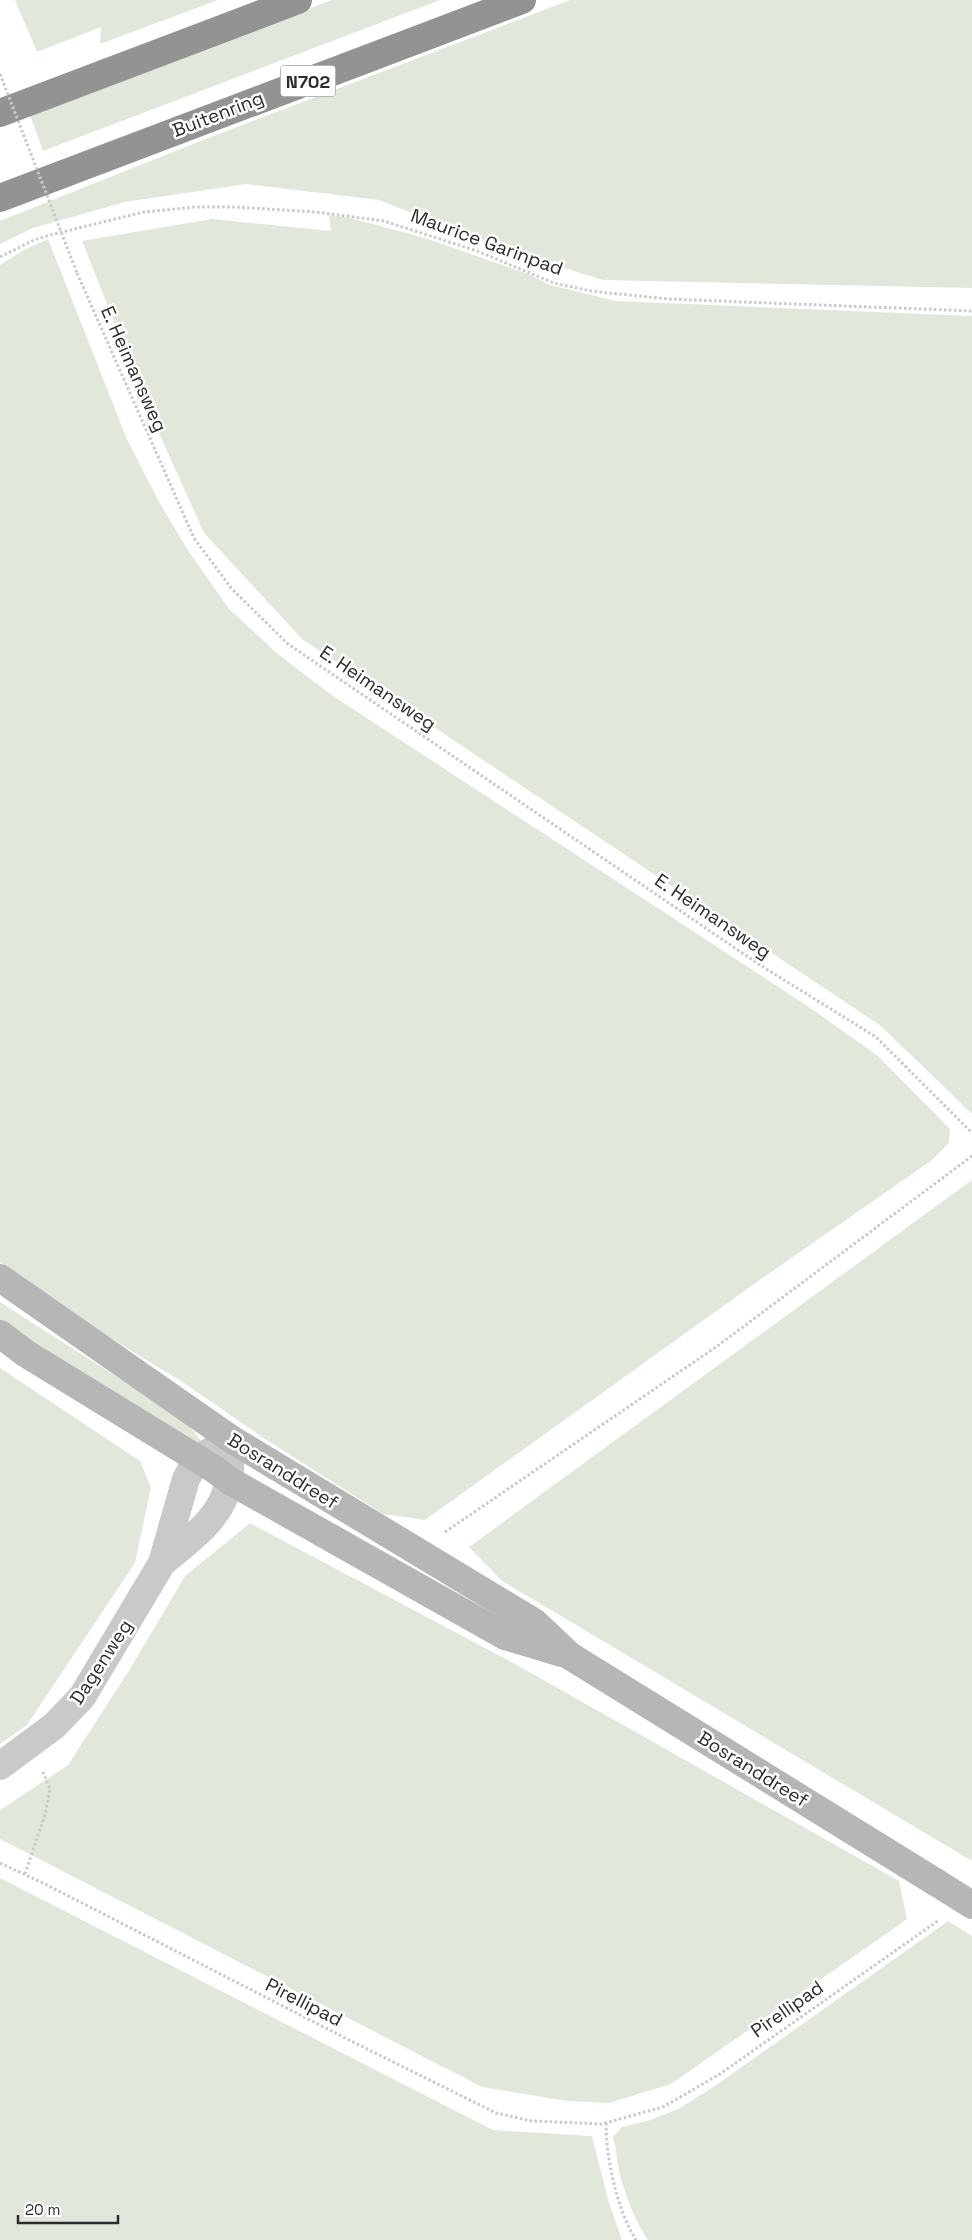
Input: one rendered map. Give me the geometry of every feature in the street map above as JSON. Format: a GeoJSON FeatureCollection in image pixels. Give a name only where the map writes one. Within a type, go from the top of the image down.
{"type":"FeatureCollection","features":[{"type":"Feature","properties":{"kind":"highway"},"geometry":{"type":"LineString","coordinates":[[0,113],[298,0]]}},
{"type":"Feature","properties":{"kind":"highway","name":"Buitenring"},"geometry":{"type":"LineString","coordinates":[[0,198],[522,0]]}},
{"type":"Feature","properties":{"kind":"main road","name":"Bosranddreef"},"geometry":{"type":"LineString","coordinates":[[0,1278],[231,1439],[416,1552],[488,1592],[534,1622],[570,1656],[972,1905]]}},
{"type":"Feature","properties":{"kind":"main road","name":"Bosranddreef"},"geometry":{"type":"LineString","coordinates":[[0,1334],[25,1353],[230,1481],[505,1636],[570,1656]]}},
{"type":"Feature","properties":{"kind":"street"},"geometry":{"type":"LineString","coordinates":[[197,1459],[231,1439]]}},
{"type":"Feature","properties":{"kind":"street","name":"Dagenweg"},"geometry":{"type":"LineString","coordinates":[[162,1564],[206,1525],[223,1502],[230,1481],[231,1439]]}},
{"type":"Feature","properties":{"kind":"street","name":"Dagenweg"},"geometry":{"type":"LineString","coordinates":[[0,1766],[54,1726],[82,1697],[162,1564],[186,1479],[197,1459]]}},
{"type":"Feature","properties":{"kind":"path","name":"E. Heimansweg"},"geometry":{"type":"LineString","coordinates":[[0,74],[77,273],[194,538],[231,588],[288,644],[760,965],[876,1037],[972,1133]]}},
{"type":"Feature","properties":{"kind":"path","name":"Maurice Garinpad"},"geometry":{"type":"LineString","coordinates":[[0,257],[34,240],[144,212],[195,207],[243,207],[316,212],[384,221],[477,251],[554,282],[591,291],[668,299],[972,312]]}},
{"type":"Feature","properties":{"kind":"path"},"geometry":{"type":"LineString","coordinates":[[416,1552],[716,1347],[972,1156]]}},
{"type":"Feature","properties":{"kind":"path"},"geometry":{"type":"LineString","coordinates":[[25,1874],[45,1815],[50,1789],[40,1762],[29,1746]]}},
{"type":"Feature","properties":{"kind":"path","name":"Pirellipad"},"geometry":{"type":"LineString","coordinates":[[0,1863],[25,1874],[351,2042],[496,2113],[532,2121],[583,2124],[606,2123],[663,2107],[685,2095],[720,2074],[941,1918]]}},
{"type":"Feature","properties":{"kind":"path"},"geometry":{"type":"LineString","coordinates":[[606,2123],[612,2170],[621,2207],[636,2240]]}},
{"type":"Feature","properties":{"kind":"shaded area"},"geometry":{"type":"Polygon","coordinates":[[[15,0],[218,0],[100,44],[101,27],[37,52],[15,0]]]}},
{"type":"Feature","properties":{"kind":"shaded area"},"geometry":{"type":"Polygon","coordinates":[[[332,0],[440,0],[43,151],[30,115],[332,0]]]}},
{"type":"Feature","properties":{"kind":"shaded area"},"geometry":{"type":"Polygon","coordinates":[[[570,0],[972,0],[972,288],[603,280],[509,251],[379,200],[246,184],[125,202],[33,228],[0,244],[0,221],[203,140],[570,0]]]}},
{"type":"Feature","properties":{"kind":"shaded area"},"geometry":{"type":"Polygon","coordinates":[[[329,215],[350,218],[425,238],[528,274],[550,285],[616,301],[972,316],[972,1114],[881,1026],[302,639],[204,533],[150,413],[82,241],[212,219],[331,231],[329,215]]]}},
{"type":"Feature","properties":{"kind":"shaded area"},"geometry":{"type":"Polygon","coordinates":[[[48,239],[126,437],[158,500],[187,549],[229,609],[279,655],[333,696],[809,1007],[878,1056],[950,1129],[949,1143],[932,1160],[754,1284],[425,1520],[383,1514],[265,1439],[184,1383],[78,1318],[0,1262],[0,265],[24,250],[48,239]]]}},
{"type":"Feature","properties":{"kind":"shaded area"},"geometry":{"type":"Polygon","coordinates":[[[972,1180],[972,1861],[502,1581],[469,1547],[972,1180]]]}},
{"type":"Feature","properties":{"kind":"shaded area"},"geometry":{"type":"Polygon","coordinates":[[[0,1302],[184,1420],[205,1446],[196,1450],[49,1357],[0,1320],[0,1302]]]}},
{"type":"Feature","properties":{"kind":"shaded area"},"geometry":{"type":"Polygon","coordinates":[[[0,1368],[140,1461],[151,1487],[135,1563],[27,1725],[0,1744],[0,1368]]]}},
{"type":"Feature","properties":{"kind":"shaded area"},"geometry":{"type":"Polygon","coordinates":[[[250,1523],[517,1665],[899,1881],[907,1919],[671,2084],[609,2103],[567,2101],[482,2087],[0,1839],[0,1810],[68,1765],[130,1669],[185,1576],[250,1523]]]}},
{"type":"Feature","properties":{"kind":"shaded area"},"geometry":{"type":"Polygon","coordinates":[[[0,1878],[493,2130],[592,2136],[609,2203],[622,2240],[0,2240],[0,1878]]]}},
{"type":"Feature","properties":{"kind":"shaded area"},"geometry":{"type":"Polygon","coordinates":[[[948,1921],[972,1936],[972,2240],[648,2240],[631,2209],[620,2175],[613,2137],[622,2127],[650,2120],[678,2109],[715,2086],[948,1921]]]}}]}
